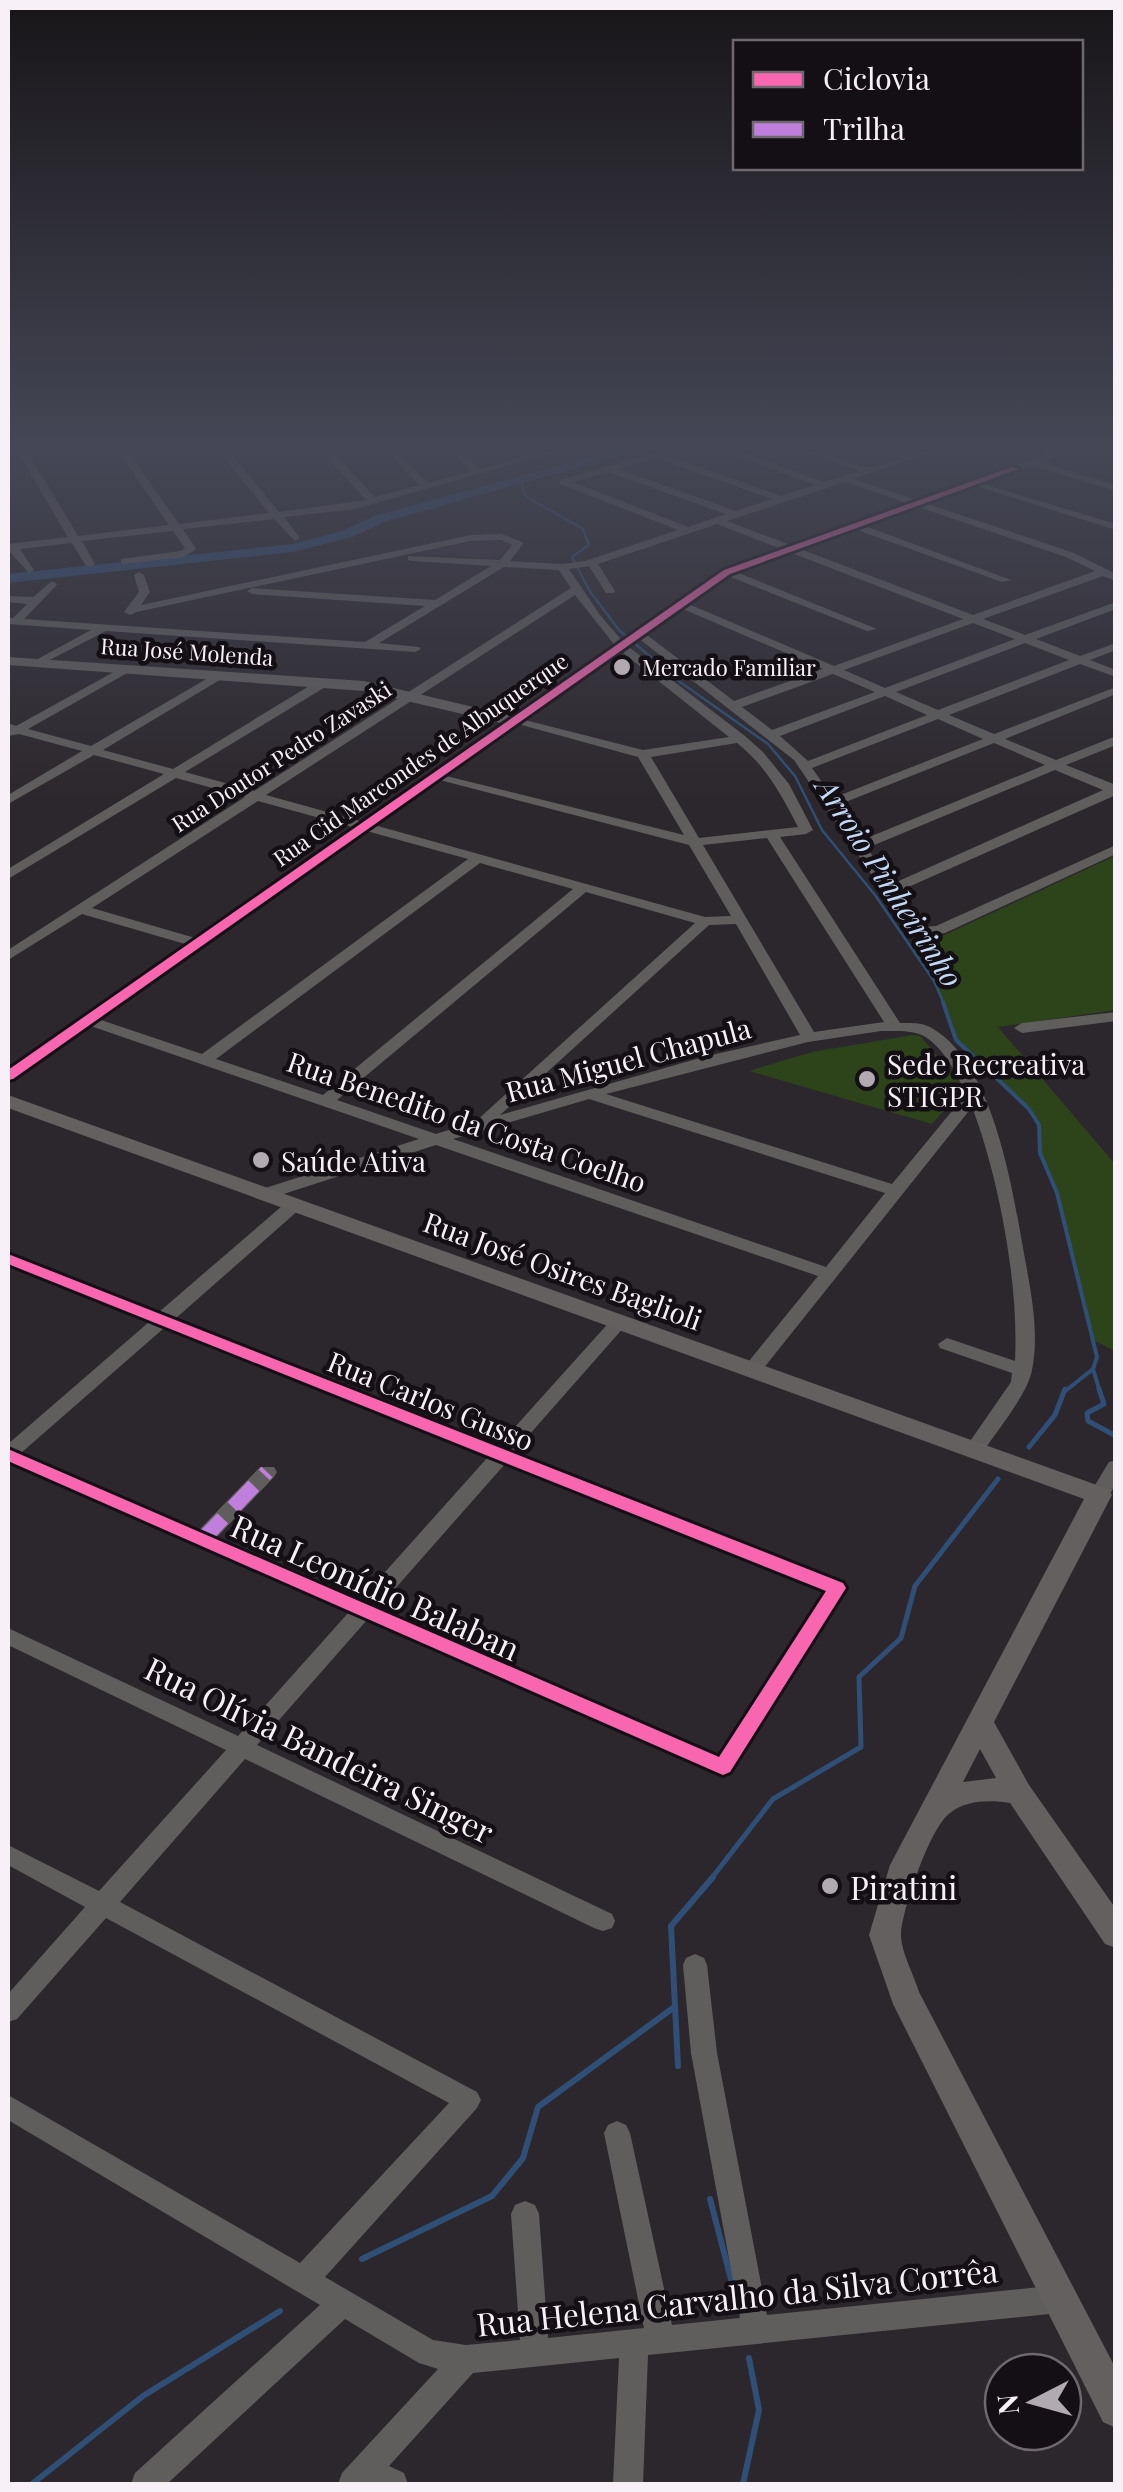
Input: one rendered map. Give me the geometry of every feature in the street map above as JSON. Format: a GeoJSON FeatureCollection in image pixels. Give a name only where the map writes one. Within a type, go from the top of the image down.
{"type":"FeatureCollection","features":[{"type":"Feature","properties":{"kind":"street"},"geometry":{"type":"LineString","coordinates":[[8,679],[136,609],[333,567]]}},
{"type":"Feature","properties":{"kind":"street"},"geometry":{"type":"LineString","coordinates":[[368,645],[495,567]]}},
{"type":"Feature","properties":{"kind":"street"},"geometry":{"type":"LineString","coordinates":[[434,777],[695,842],[806,830],[784,787],[741,739],[575,590],[566,567]]}},
{"type":"Feature","properties":{"kind":"street"},"geometry":{"type":"LineString","coordinates":[[592,567],[610,591]]}},
{"type":"Feature","properties":{"kind":"street","name":"Rua Cid Marcondes de Albuquerque"},"geometry":{"type":"LineString","coordinates":[[8,1076],[738,567]]}},
{"type":"Feature","properties":{"kind":"street"},"geometry":{"type":"LineString","coordinates":[[841,567],[1116,674]]}},
{"type":"Feature","properties":{"kind":"street"},"geometry":{"type":"LineString","coordinates":[[971,567],[1006,580]]}},
{"type":"Feature","properties":{"kind":"street"},"geometry":{"type":"LineString","coordinates":[[726,572],[871,630]]}},
{"type":"Feature","properties":{"kind":"street"},"geometry":{"type":"LineString","coordinates":[[733,706],[973,618],[1112,575]]}},
{"type":"Feature","properties":{"kind":"street"},"geometry":{"type":"LineString","coordinates":[[136,609],[145,592],[139,576]]}},
{"type":"Feature","properties":{"kind":"street"},"geometry":{"type":"LineString","coordinates":[[12,622],[52,584]]}},
{"type":"Feature","properties":{"kind":"street"},"geometry":{"type":"LineString","coordinates":[[227,590],[437,602]]}},
{"type":"Feature","properties":{"kind":"street","name":"Rua Doutor Pedro Zavaski"},"geometry":{"type":"LineString","coordinates":[[8,956],[575,590]]}},
{"type":"Feature","properties":{"kind":"street"},"geometry":{"type":"LineString","coordinates":[[8,599],[36,600]]}},
{"type":"Feature","properties":{"kind":"street"},"geometry":{"type":"LineString","coordinates":[[680,604],[1115,790]]}},
{"type":"Feature","properties":{"kind":"street"},"geometry":{"type":"LineString","coordinates":[[771,734],[1116,606]]}},
{"type":"Feature","properties":{"kind":"street"},"geometry":{"type":"LineString","coordinates":[[12,622],[416,648]]}},
{"type":"Feature","properties":{"kind":"street"},"geometry":{"type":"LineString","coordinates":[[630,640],[733,706],[806,766],[911,926],[924,933],[940,930],[1116,849]]}},
{"type":"Feature","properties":{"kind":"street"},"geometry":{"type":"LineString","coordinates":[[806,766],[1116,646]]}},
{"type":"Feature","properties":{"kind":"street","name":"Rua José Molenda"},"geometry":{"type":"LineString","coordinates":[[8,661],[364,686],[513,721]]}},
{"type":"Feature","properties":{"kind":"street"},"geometry":{"type":"LineString","coordinates":[[11,731],[125,670]]}},
{"type":"Feature","properties":{"kind":"street"},"geometry":{"type":"LineString","coordinates":[[8,800],[219,676]]}},
{"type":"Feature","properties":{"kind":"street"},"geometry":{"type":"LineString","coordinates":[[8,875],[322,684]]}},
{"type":"Feature","properties":{"kind":"street"},"geometry":{"type":"LineString","coordinates":[[833,803],[1116,690]]}},
{"type":"Feature","properties":{"kind":"street"},"geometry":{"type":"LineString","coordinates":[[513,721],[644,754],[741,739]]}},
{"type":"Feature","properties":{"kind":"street"},"geometry":{"type":"LineString","coordinates":[[11,731],[92,750],[705,921],[740,920]]}},
{"type":"Feature","properties":{"kind":"street"},"geometry":{"type":"LineString","coordinates":[[860,846],[1116,740]]}},
{"type":"Feature","properties":{"kind":"street"},"geometry":{"type":"LineString","coordinates":[[644,754],[809,1037]]}},
{"type":"Feature","properties":{"kind":"street"},"geometry":{"type":"LineString","coordinates":[[890,890],[1115,790]]}},
{"type":"Feature","properties":{"kind":"street"},"geometry":{"type":"LineString","coordinates":[[772,834],[892,1024],[922,1029],[942,1044],[974,1094],[1004,1174],[1024,1342],[1023,1370],[1020,1382],[974,1450]]}},
{"type":"Feature","properties":{"kind":"street"},"geometry":{"type":"LineString","coordinates":[[204,1060],[478,858]]}},
{"type":"Feature","properties":{"kind":"street"},"geometry":{"type":"LineString","coordinates":[[325,1102],[584,887]]}},
{"type":"Feature","properties":{"kind":"street"},"geometry":{"type":"LineString","coordinates":[[80,909],[197,943]]}},
{"type":"Feature","properties":{"kind":"street"},"geometry":{"type":"LineString","coordinates":[[477,1126],[705,921]]}},
{"type":"Feature","properties":{"kind":"street"},"geometry":{"type":"LineString","coordinates":[[1022,1028],[1116,1016]]}},
{"type":"Feature","properties":{"kind":"street","name":"Rua Benedito da Costa Coelho"},"geometry":{"type":"LineString","coordinates":[[87,1020],[830,1274]]}},
{"type":"Feature","properties":{"kind":"street","name":"Rua Miguel Chapula"},"geometry":{"type":"LineString","coordinates":[[265,1194],[433,1138],[591,1094],[809,1037],[892,1024]]}},
{"type":"Feature","properties":{"kind":"street"},"geometry":{"type":"LineString","coordinates":[[591,1094],[896,1190]]}},
{"type":"Feature","properties":{"kind":"street"},"geometry":{"type":"LineString","coordinates":[[752,1370],[974,1094]]}},
{"type":"Feature","properties":{"kind":"street","name":"Rua José Osires Baglioli"},"geometry":{"type":"LineString","coordinates":[[8,1100],[1099,1496]]}},
{"type":"Feature","properties":{"kind":"street"},"geometry":{"type":"LineString","coordinates":[[8,1455],[295,1204]]}},
{"type":"Feature","properties":{"kind":"street","name":"Rua Carlos Gusso"},"geometry":{"type":"LineString","coordinates":[[8,1260],[836,1588],[723,1767]]}},
{"type":"Feature","properties":{"kind":"street"},"geometry":{"type":"LineString","coordinates":[[8,2011],[619,1322]]}},
{"type":"Feature","properties":{"kind":"street"},"geometry":{"type":"LineString","coordinates":[[947,1344],[1023,1370]]}},
{"type":"Feature","properties":{"kind":"street","name":"Rua Leonídio Balaban"},"geometry":{"type":"LineString","coordinates":[[8,1455],[723,1767]]}},
{"type":"Feature","properties":{"kind":"street"},"geometry":{"type":"LineString","coordinates":[[1116,1467],[905,1865],[885,1935],[904,1994],[1116,2409]]}},
{"type":"Feature","properties":{"kind":"street"},"geometry":{"type":"LineString","coordinates":[[202,1540],[267,1472]]}},
{"type":"Feature","properties":{"kind":"street","name":"Rua Olívia Bandeira Singer"},"geometry":{"type":"LineString","coordinates":[[8,1636],[604,1921]]}},
{"type":"Feature","properties":{"kind":"street"},"geometry":{"type":"LineString","coordinates":[[980,1722],[1020,1793],[1116,1935]]}},
{"type":"Feature","properties":{"kind":"street"},"geometry":{"type":"LineString","coordinates":[[936,1806],[973,1789],[988,1787],[1020,1793]]}},
{"type":"Feature","properties":{"kind":"street"},"geometry":{"type":"LineString","coordinates":[[8,1854],[468,2100],[304,2280]]}},
{"type":"Feature","properties":{"kind":"street"},"geometry":{"type":"LineString","coordinates":[[695,1965],[704,2053],[756,2330]]}},
{"type":"Feature","properties":{"kind":"street","name":"Rua Helena Carvalho da Silva Corrêa"},"geometry":{"type":"LineString","coordinates":[[8,2107],[428,2354],[466,2359],[535,2353],[1060,2299]]}},
{"type":"Feature","properties":{"kind":"street"},"geometry":{"type":"LineString","coordinates":[[617,2133],[648,2341],[628,2484]]}},
{"type":"Feature","properties":{"kind":"street"},"geometry":{"type":"LineString","coordinates":[[525,2214],[535,2353]]}},
{"type":"Feature","properties":{"kind":"street"},"geometry":{"type":"LineString","coordinates":[[146,2484],[342,2303]]}},
{"type":"Feature","properties":{"kind":"street"},"geometry":{"type":"LineString","coordinates":[[371,2480],[466,2359]]}},
{"type":"Feature","properties":{"kind":"green space"},"geometry":{"type":"Polygon","coordinates":[[[1115,856],[1115,1010],[998,1027],[1115,1164],[1115,1351],[1093,1340],[1057,1193],[1040,1153],[1039,1125],[1029,1109],[956,1040],[945,1004],[912,950],[1115,856]]]}},
{"type":"Feature","properties":{"kind":"green space","name":"Sede Recreativa STIGPR"},"geometry":{"type":"Polygon","coordinates":[[[920,1036],[964,1087],[932,1124],[749,1071],[812,1052],[920,1036]]]}},
{"type":"Feature","properties":{"kind":"waterway"},"geometry":{"type":"LineString","coordinates":[[8,579],[116,567]]}},
{"type":"Feature","properties":{"kind":"waterway","name":"Arroio Pinheirinho"},"geometry":{"type":"LineString","coordinates":[[577,567],[619,630],[680,682],[768,744],[795,776],[822,830],[875,895],[934,981],[944,1004]]}},
{"type":"Feature","properties":{"kind":"waterway","name":"Arroio Pinheirinho"},"geometry":{"type":"LineString","coordinates":[[943,1002],[956,1040],[1029,1109],[1039,1125],[1040,1153],[1057,1193],[1097,1357],[1093,1369]]}},
{"type":"Feature","properties":{"kind":"waterway"},"geometry":{"type":"LineString","coordinates":[[1064,1392],[1093,1369]]}},
{"type":"Feature","properties":{"kind":"waterway","name":"Arroio Pinheirinho"},"geometry":{"type":"LineString","coordinates":[[1093,1369],[1100,1392]]}},
{"type":"Feature","properties":{"kind":"waterway"},"geometry":{"type":"LineString","coordinates":[[1029,1447],[1055,1415],[1065,1389]]}},
{"type":"Feature","properties":{"kind":"waterway","name":"Arroio Pinheirinho"},"geometry":{"type":"LineString","coordinates":[[1100,1392],[1104,1404],[1087,1413],[1088,1421],[1116,1436]]}},
{"type":"Feature","properties":{"kind":"waterway"},"geometry":{"type":"LineString","coordinates":[[711,1879],[773,1799],[861,1747],[859,1677],[901,1638],[915,1586],[998,1479]]}},
{"type":"Feature","properties":{"kind":"waterway"},"geometry":{"type":"LineString","coordinates":[[678,2066],[671,1926],[713,1877]]}},
{"type":"Feature","properties":{"kind":"waterway"},"geometry":{"type":"LineString","coordinates":[[362,2259],[492,2196],[523,2158],[538,2107],[673,2008]]}},
{"type":"Feature","properties":{"kind":"waterway"},"geometry":{"type":"LineString","coordinates":[[710,2199],[737,2302]]}},
{"type":"Feature","properties":{"kind":"waterway"},"geometry":{"type":"LineString","coordinates":[[32,2484],[143,2396],[280,2311]]}},
{"type":"Feature","properties":{"kind":"waterway"},"geometry":{"type":"LineString","coordinates":[[743,2484],[759,2410],[749,2358]]}},
{"type":"Feature","properties":{"kind":"marked path"},"geometry":{"type":"LineString","coordinates":[[202,1540],[267,1472]]}},
{"type":"Feature","properties":{"kind":"cycle path"},"geometry":{"type":"LineString","coordinates":[[8,1076],[727,572],[740,567]]}},
{"type":"Feature","properties":{"kind":"cycle path"},"geometry":{"type":"LineString","coordinates":[[8,1259],[837,1588],[723,1767],[8,1455]]}},
{"type":"Feature","properties":{"kind":"place","name":"Mercado Familiar"},"geometry":{"type":"Point","coordinates":[622,667]}},
{"type":"Feature","properties":{"kind":"place","name":"Sede Recreativa STIGPR"},"geometry":{"type":"Point","coordinates":[867,1079]}},
{"type":"Feature","properties":{"kind":"place","name":"Saúde Ativa"},"geometry":{"type":"Point","coordinates":[261,1160]}},
{"type":"Feature","properties":{"kind":"place","name":"Piratini"},"geometry":{"type":"Point","coordinates":[830,1886]}}]}
